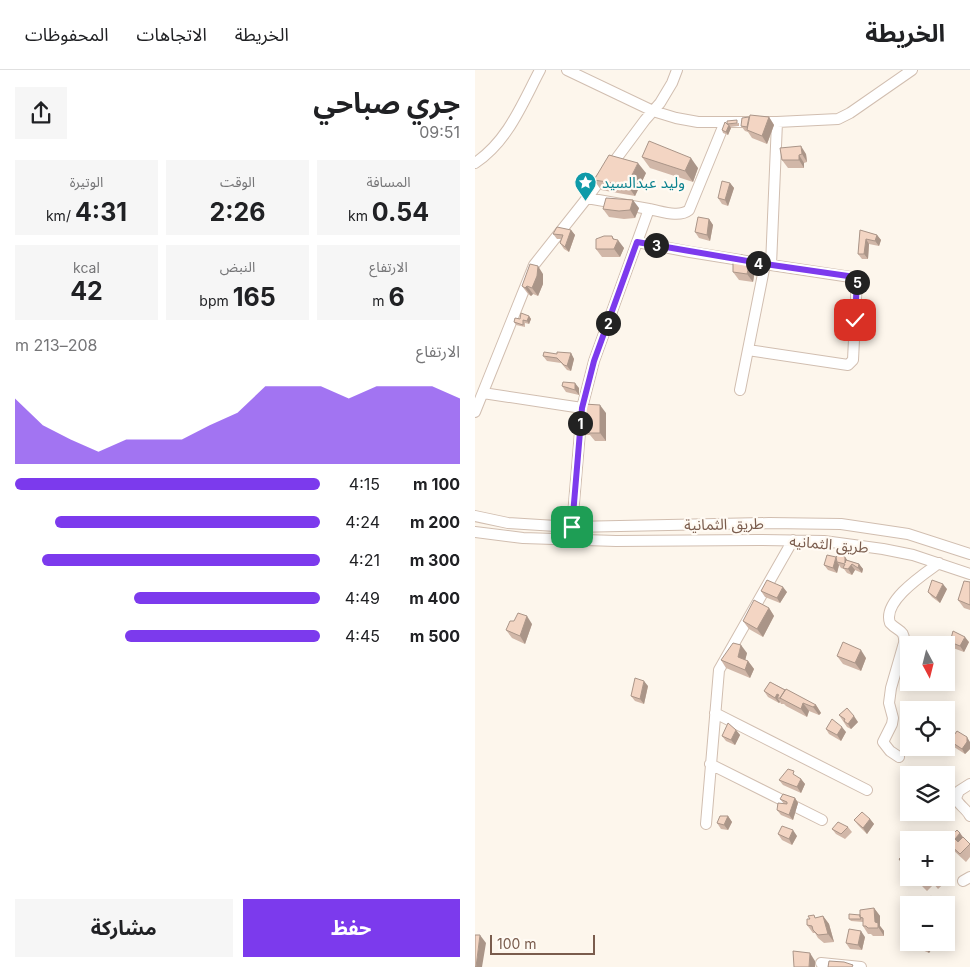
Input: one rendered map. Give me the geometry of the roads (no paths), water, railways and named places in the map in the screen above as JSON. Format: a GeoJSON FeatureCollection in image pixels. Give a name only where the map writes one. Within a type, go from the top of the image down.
{"type":"FeatureCollection","features":[{"type":"Feature","properties":{"kind":"street"},"geometry":{"type":"LineString","coordinates":[[475,164],[495,148],[511,126],[540,70]]}},
{"type":"Feature","properties":{"kind":"street"},"geometry":{"type":"LineString","coordinates":[[567,70],[653,111],[689,121],[725,122],[777,122],[837,118],[851,113],[913,70]]}},
{"type":"Feature","properties":{"kind":"street"},"geometry":{"type":"LineString","coordinates":[[475,412],[534,264],[665,95],[677,70]]}},
{"type":"Feature","properties":{"kind":"street"},"geometry":{"type":"LineString","coordinates":[[587,198],[679,214],[685,213],[689,210],[725,122]]}},
{"type":"Feature","properties":{"kind":"street"},"geometry":{"type":"LineString","coordinates":[[740,390],[768,264],[777,122]]}},
{"type":"Feature","properties":{"kind":"street"},"geometry":{"type":"LineString","coordinates":[[572,527],[582,408],[594,361],[649,208]]}},
{"type":"Feature","properties":{"kind":"street"},"geometry":{"type":"LineString","coordinates":[[637,242],[857,278],[853,360],[848,365],[748,350]]}},
{"type":"Feature","properties":{"kind":"street"},"geometry":{"type":"LineString","coordinates":[[483,393],[582,408]]}},
{"type":"Feature","properties":{"kind":"street","name":"طريق الثمانية"},"geometry":{"type":"LineString","coordinates":[[475,516],[508,523],[572,527],[769,522],[841,524],[908,534],[970,554]]}},
{"type":"Feature","properties":{"kind":"street","name":"طريق الثمانيه"},"geometry":{"type":"LineString","coordinates":[[475,532],[523,538],[616,541],[824,541],[883,549],[939,563],[970,574]]}},
{"type":"Feature","properties":{"kind":"street"},"geometry":{"type":"LineString","coordinates":[[706,824],[717,679],[722,664],[793,540]]}},
{"type":"Feature","properties":{"kind":"street"},"geometry":{"type":"LineString","coordinates":[[899,756],[890,751],[883,742],[892,724],[893,718],[889,703],[891,688],[905,636],[903,632],[890,623],[889,615],[894,603],[905,590],[939,563]]}},
{"type":"Feature","properties":{"kind":"street"},"geometry":{"type":"LineString","coordinates":[[715,713],[867,790]]}},
{"type":"Feature","properties":{"kind":"street"},"geometry":{"type":"LineString","coordinates":[[711,764],[822,820]]}},
{"type":"Feature","properties":{"kind":"street"},"geometry":{"type":"LineString","coordinates":[[970,784],[959,791],[956,798],[965,807],[970,816]]}},
{"type":"Feature","properties":{"kind":"street"},"geometry":{"type":"LineString","coordinates":[[821,963],[861,967]]}},
{"type":"Feature","properties":{"kind":"place","name":"وليد عبدالسيد"},"geometry":{"type":"Point","coordinates":[586,201]}}]}
